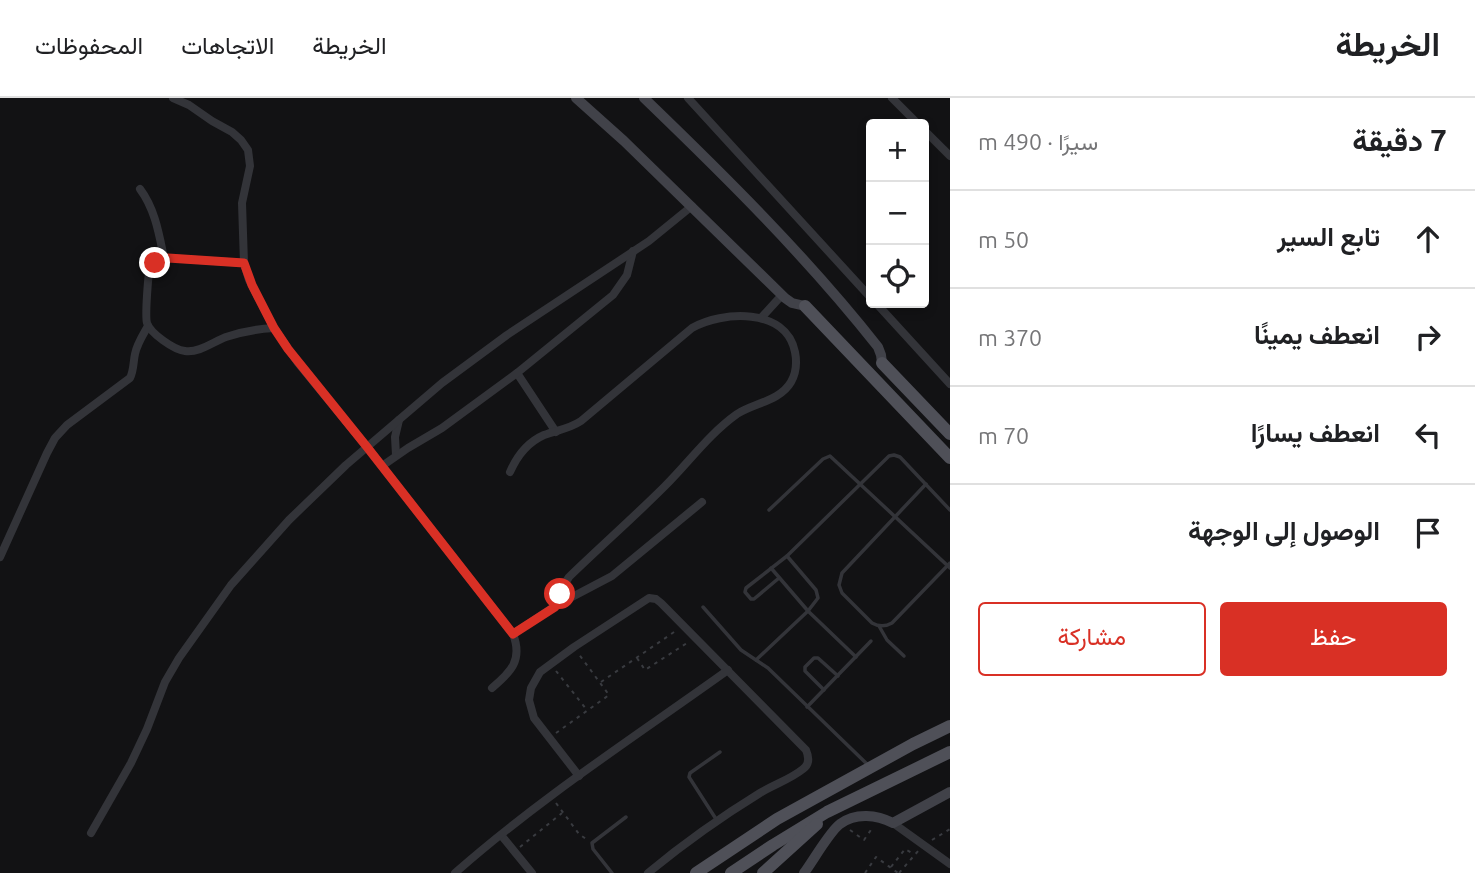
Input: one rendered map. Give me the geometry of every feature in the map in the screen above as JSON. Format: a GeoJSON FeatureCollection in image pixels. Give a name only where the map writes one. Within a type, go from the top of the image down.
{"type":"FeatureCollection","features":[{"type":"Feature","properties":{"kind":"main road"},"geometry":{"type":"LineString","coordinates":[[805,306],[950,458]]}},
{"type":"Feature","properties":{"kind":"main road"},"geometry":{"type":"LineString","coordinates":[[882,363],[950,434]]}},
{"type":"Feature","properties":{"kind":"main road"},"geometry":{"type":"LineString","coordinates":[[696,873],[777,819],[950,726]]}},
{"type":"Feature","properties":{"kind":"main road"},"geometry":{"type":"LineString","coordinates":[[937,733],[936,746],[940,751],[948,753]]}},
{"type":"Feature","properties":{"kind":"main road"},"geometry":{"type":"LineString","coordinates":[[913,744],[924,754],[921,765]]}},
{"type":"Feature","properties":{"kind":"main road"},"geometry":{"type":"LineString","coordinates":[[731,873],[827,812],[948,753]]}},
{"type":"Feature","properties":{"kind":"main road"},"geometry":{"type":"LineString","coordinates":[[763,873],[818,824],[827,812]]}},
{"type":"Feature","properties":{"kind":"street"},"geometry":{"type":"LineString","coordinates":[[173,98],[232,132],[242,140],[248,150],[250,166],[242,204],[244,263],[249,280],[274,328],[298,363],[513,634],[517,646],[514,665],[508,675],[492,688]]}},
{"type":"Feature","properties":{"kind":"street"},"geometry":{"type":"LineString","coordinates":[[576,98],[692,206],[782,295],[792,303],[805,306]]}},
{"type":"Feature","properties":{"kind":"street"},"geometry":{"type":"LineString","coordinates":[[644,98],[795,250],[876,344],[882,363]]}},
{"type":"Feature","properties":{"kind":"street"},"geometry":{"type":"LineString","coordinates":[[688,98],[866,293]]}},
{"type":"Feature","properties":{"kind":"street"},"geometry":{"type":"LineString","coordinates":[[892,98],[913,119]]}},
{"type":"Feature","properties":{"kind":"street"},"geometry":{"type":"LineString","coordinates":[[929,135],[950,156]]}},
{"type":"Feature","properties":{"kind":"street"},"geometry":{"type":"LineString","coordinates":[[140,189],[154,215],[164,258]]}},
{"type":"Feature","properties":{"kind":"street"},"geometry":{"type":"LineString","coordinates":[[91,833],[131,763],[165,682],[179,658],[213,608],[275,534],[317,492],[442,383],[497,342],[633,251],[692,206]]}},
{"type":"Feature","properties":{"kind":"street"},"geometry":{"type":"LineString","coordinates":[[382,466],[442,428],[517,373],[613,295],[627,275],[633,251]]}},
{"type":"Feature","properties":{"kind":"street"},"geometry":{"type":"LineString","coordinates":[[0,557],[51,445],[67,425],[130,378],[138,344],[148,326],[146,313],[149,272],[155,263],[164,258],[244,263]]}},
{"type":"Feature","properties":{"kind":"street"},"geometry":{"type":"LineString","coordinates":[[761,318],[782,295]]}},
{"type":"Feature","properties":{"kind":"street"},"geometry":{"type":"LineString","coordinates":[[881,308],[950,384]]}},
{"type":"Feature","properties":{"kind":"street"},"geometry":{"type":"LineString","coordinates":[[510,472],[518,457],[530,444],[544,435],[569,428],[581,421],[692,328],[719,317],[761,318],[782,328],[790,337],[796,366],[793,378],[786,388],[777,396],[754,404],[738,414],[709,439],[659,492],[569,577],[555,607]]}},
{"type":"Feature","properties":{"kind":"street"},"geometry":{"type":"LineString","coordinates":[[148,326],[169,345],[187,352],[237,334],[274,328]]}},
{"type":"Feature","properties":{"kind":"street"},"geometry":{"type":"LineString","coordinates":[[517,373],[556,432]]}},
{"type":"Feature","properties":{"kind":"street"},"geometry":{"type":"LineString","coordinates":[[396,455],[395,437],[399,419]]}},
{"type":"Feature","properties":{"kind":"street"},"geometry":{"type":"LineString","coordinates":[[513,634],[612,576],[702,502]]}},
{"type":"Feature","properties":{"kind":"street"},"geometry":{"type":"LineString","coordinates":[[579,776],[534,718],[529,700],[533,682],[540,672],[574,647],[649,598],[658,601],[684,626],[806,750],[809,758],[803,769],[718,821],[648,873]]}},
{"type":"Feature","properties":{"kind":"street"},"geometry":{"type":"LineString","coordinates":[[455,873],[579,776],[729,670]]}},
{"type":"Feature","properties":{"kind":"street"},"geometry":{"type":"LineString","coordinates":[[893,823],[950,792]]}},
{"type":"Feature","properties":{"kind":"street"},"geometry":{"type":"LineString","coordinates":[[805,873],[841,823],[862,816],[880,817],[893,823],[950,864]]}},
{"type":"Feature","properties":{"kind":"street"},"geometry":{"type":"LineString","coordinates":[[501,835],[532,873]]}},
{"type":"Feature","properties":{"kind":"lane"},"geometry":{"type":"LineString","coordinates":[[769,510],[828,456],[833,457],[895,517],[949,566],[886,626],[872,623],[842,593],[839,581],[845,570],[895,517],[926,484]]}},
{"type":"Feature","properties":{"kind":"lane"},"geometry":{"type":"LineString","coordinates":[[779,578],[754,599],[744,590],[787,556],[889,456],[900,457],[950,510]]}},
{"type":"Feature","properties":{"kind":"lane"},"geometry":{"type":"LineString","coordinates":[[943,503],[950,496]]}},
{"type":"Feature","properties":{"kind":"lane"},"geometry":{"type":"LineString","coordinates":[[756,660],[808,611],[818,598],[816,590],[787,556]]}},
{"type":"Feature","properties":{"kind":"lane"},"geometry":{"type":"LineString","coordinates":[[771,568],[808,611],[856,657]]}},
{"type":"Feature","properties":{"kind":"lane"},"geometry":{"type":"LineString","coordinates":[[703,607],[737,647],[768,668],[871,768]]}},
{"type":"Feature","properties":{"kind":"lane"},"geometry":{"type":"LineString","coordinates":[[879,626],[892,646],[904,656]]}},
{"type":"Feature","properties":{"kind":"lane"},"geometry":{"type":"LineString","coordinates":[[807,706],[872,641]]}},
{"type":"Feature","properties":{"kind":"lane"},"geometry":{"type":"LineString","coordinates":[[824,690],[805,671],[805,667],[813,659],[818,658],[838,676]]}},
{"type":"Feature","properties":{"kind":"lane"},"geometry":{"type":"LineString","coordinates":[[718,821],[689,777],[690,773],[720,752]]}},
{"type":"Feature","properties":{"kind":"lane"},"geometry":{"type":"LineString","coordinates":[[612,873],[593,849],[592,843],[625,817]]}},
{"type":"Feature","properties":{"kind":"path"},"geometry":{"type":"LineString","coordinates":[[600,683],[684,626]]}},
{"type":"Feature","properties":{"kind":"path"},"geometry":{"type":"LineString","coordinates":[[636,657],[645,670],[696,638]]}},
{"type":"Feature","properties":{"kind":"path"},"geometry":{"type":"LineString","coordinates":[[549,737],[609,695],[574,647]]}},
{"type":"Feature","properties":{"kind":"path"},"geometry":{"type":"LineString","coordinates":[[551,664],[588,710]]}},
{"type":"Feature","properties":{"kind":"path"},"geometry":{"type":"LineString","coordinates":[[551,797],[579,834],[592,843]]}},
{"type":"Feature","properties":{"kind":"path"},"geometry":{"type":"LineString","coordinates":[[514,851],[563,813]]}},
{"type":"Feature","properties":{"kind":"path"},"geometry":{"type":"LineString","coordinates":[[841,823],[864,840],[880,817]]}},
{"type":"Feature","properties":{"kind":"path"},"geometry":{"type":"LineString","coordinates":[[890,868],[905,849],[915,855]]}},
{"type":"Feature","properties":{"kind":"path"},"geometry":{"type":"LineString","coordinates":[[865,873],[876,857],[898,873]]}},
{"type":"Feature","properties":{"kind":"route"},"geometry":{"type":"LineString","coordinates":[[155,263],[168,258],[244,263],[274,328],[288,349],[513,634],[555,607],[560,594]]}}]}
